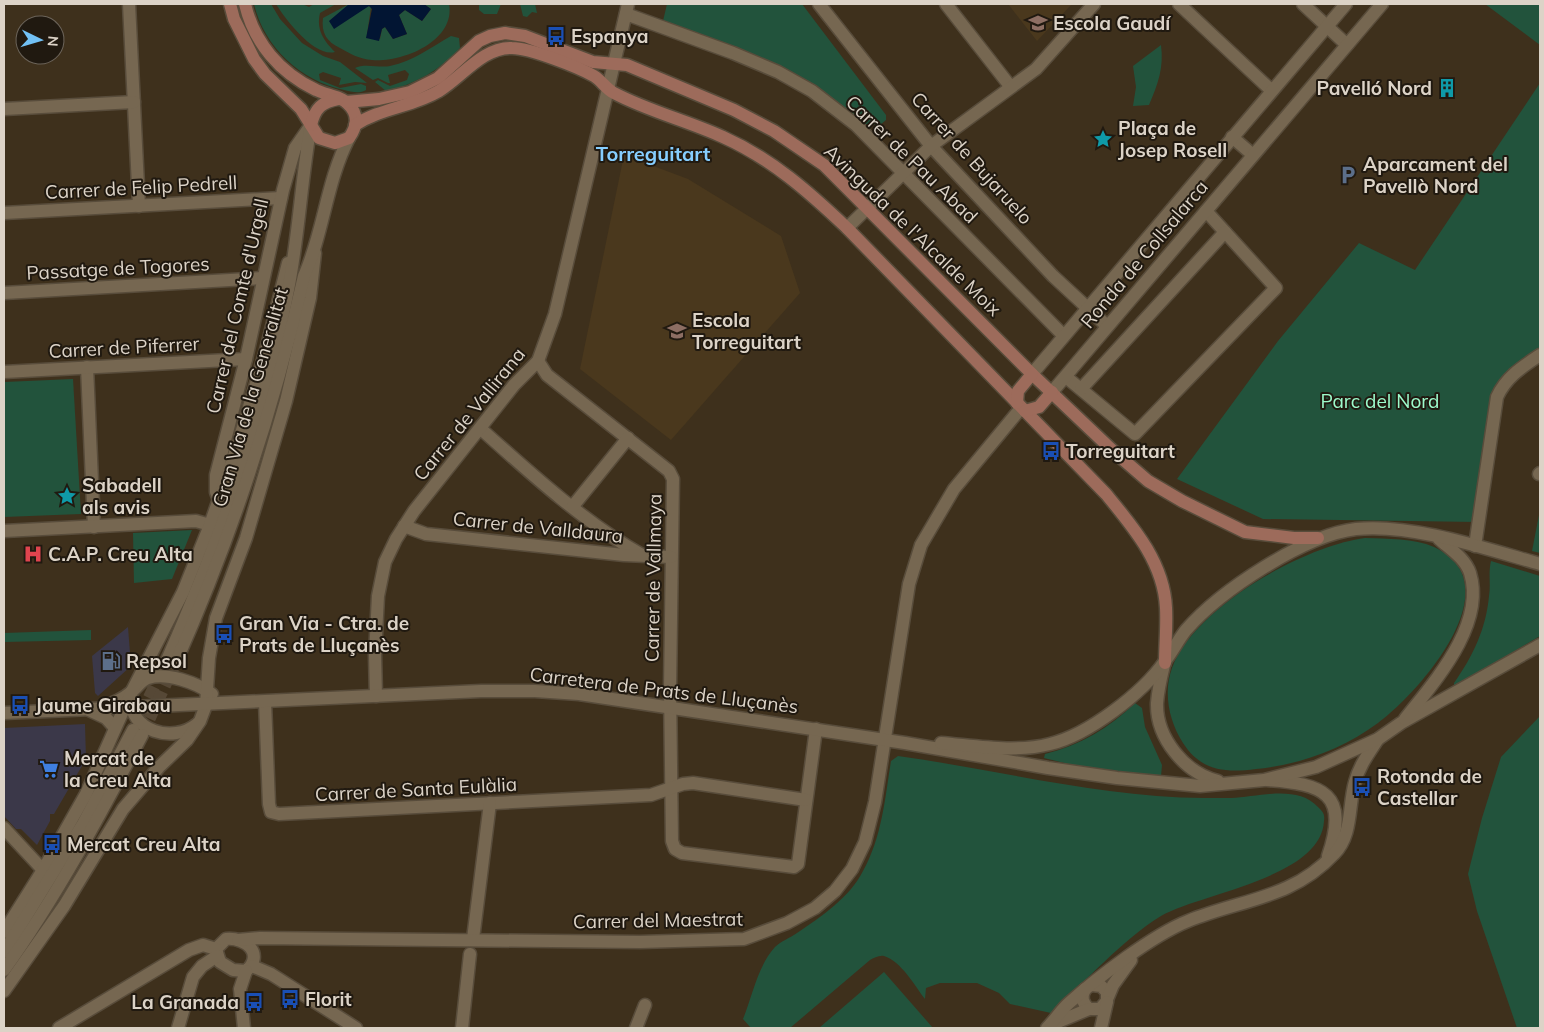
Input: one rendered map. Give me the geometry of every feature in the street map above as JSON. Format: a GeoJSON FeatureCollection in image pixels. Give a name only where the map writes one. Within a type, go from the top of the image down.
{"type":"FeatureCollection","features":[{"type":"Feature","properties":{"kind":"main road"},"geometry":{"type":"LineString","coordinates":[[230,4],[234,20],[254,60],[265,74],[301,109],[319,138],[328,142],[342,142],[349,138],[356,125],[373,114],[418,102],[437,93],[478,61],[498,50],[521,48],[582,70],[595,77],[609,90],[722,136],[763,157],[812,194],[847,228],[1106,494],[1134,527],[1149,551],[1160,576],[1166,607],[1165,663]]}},
{"type":"Feature","properties":{"kind":"main road","name":"Avinguda de l'Alcalde Moix"},"geometry":{"type":"LineString","coordinates":[[245,4],[252,25],[266,50],[291,77],[342,100],[379,99],[417,89],[454,66],[479,41],[490,36],[505,33],[525,36],[593,62],[615,63],[647,72],[754,119],[824,165],[1052,392]]}},
{"type":"Feature","properties":{"kind":"main road"},"geometry":{"type":"LineString","coordinates":[[311,125],[315,110],[324,103],[342,100],[355,113],[356,125]]}},
{"type":"Feature","properties":{"kind":"main road"},"geometry":{"type":"LineString","coordinates":[[1021,407],[1018,391],[1032,374]]}},
{"type":"Feature","properties":{"kind":"main road"},"geometry":{"type":"LineString","coordinates":[[1021,407],[1039,407],[1052,392],[1148,481],[1245,532],[1294,538],[1318,538]]}},
{"type":"Feature","properties":{"kind":"street"},"geometry":{"type":"LineString","coordinates":[[129,4],[139,206]]}},
{"type":"Feature","properties":{"kind":"street","name":"Carrer de Bujaruelo"},"geometry":{"type":"LineString","coordinates":[[819,4],[931,146],[1054,276],[1108,326]]}},
{"type":"Feature","properties":{"kind":"street"},"geometry":{"type":"LineString","coordinates":[[946,4],[1010,86]]}},
{"type":"Feature","properties":{"kind":"street"},"geometry":{"type":"LineString","coordinates":[[847,228],[931,146],[1036,68],[1094,4]]}},
{"type":"Feature","properties":{"kind":"street"},"geometry":{"type":"LineString","coordinates":[[1178,4],[1271,90]]}},
{"type":"Feature","properties":{"kind":"street"},"geometry":{"type":"LineString","coordinates":[[1303,4],[1347,45]]}},
{"type":"Feature","properties":{"kind":"street","name":"Ronda de Collsalarca"},"geometry":{"type":"LineString","coordinates":[[1032,374],[1063,335],[1346,4]]}},
{"type":"Feature","properties":{"kind":"street","name":"Ronda de Collsalarca"},"geometry":{"type":"LineString","coordinates":[[1052,392],[1382,4]]}},
{"type":"Feature","properties":{"kind":"street","name":"Carrer de Vallirana"},"geometry":{"type":"LineString","coordinates":[[376,696],[375,655],[378,596],[385,562],[404,526],[514,384],[538,362],[555,314],[627,9]]}},
{"type":"Feature","properties":{"kind":"street","name":"Carrer de Pau Abad"},"geometry":{"type":"LineString","coordinates":[[627,9],[778,72],[812,91],[856,125],[1063,335]]}},
{"type":"Feature","properties":{"kind":"street"},"geometry":{"type":"LineString","coordinates":[[4,109],[134,102]]}},
{"type":"Feature","properties":{"kind":"street","name":"Carrer del Comte d'Urgell"},"geometry":{"type":"LineString","coordinates":[[219,500],[216,492],[216,476],[246,360],[281,198],[295,148],[311,125]]}},
{"type":"Feature","properties":{"kind":"street","name":"Gran Via de la Generalitat"},"geometry":{"type":"LineString","coordinates":[[311,125],[288,291],[259,412],[220,532],[172,661],[206,596],[238,509],[268,418],[304,276],[315,253],[334,169],[349,138]]}},
{"type":"Feature","properties":{"kind":"street"},"geometry":{"type":"LineString","coordinates":[[1232,137],[1253,155]]}},
{"type":"Feature","properties":{"kind":"street","name":"Carrer de Felip Pedrell"},"geometry":{"type":"LineString","coordinates":[[4,213],[281,198]]}},
{"type":"Feature","properties":{"kind":"street"},"geometry":{"type":"LineString","coordinates":[[1066,377],[1135,434],[1276,288],[1206,211]]}},
{"type":"Feature","properties":{"kind":"street"},"geometry":{"type":"LineString","coordinates":[[1080,389],[1225,232]]}},
{"type":"Feature","properties":{"kind":"street","name":"Carrer del Comte d'Urgell"},"geometry":{"type":"LineString","coordinates":[[131,692],[183,592],[210,526],[253,397],[286,269],[295,247]]}},
{"type":"Feature","properties":{"kind":"street"},"geometry":{"type":"LineString","coordinates":[[4,991],[64,906],[123,808],[187,740],[200,721],[206,705],[216,618],[249,528],[286,401],[310,298],[315,253]]}},
{"type":"Feature","properties":{"kind":"street","name":"Passatge de Togores"},"geometry":{"type":"LineString","coordinates":[[4,293],[264,278]]}},
{"type":"Feature","properties":{"kind":"street","name":"Carrer de Piferrer"},"geometry":{"type":"LineString","coordinates":[[4,372],[246,360]]}},
{"type":"Feature","properties":{"kind":"street"},"geometry":{"type":"LineString","coordinates":[[1475,546],[1497,397],[1502,385],[1513,374],[1538,360]]}},
{"type":"Feature","properties":{"kind":"street","name":"Carrer de Vallmaya"},"geometry":{"type":"LineString","coordinates":[[538,362],[547,375],[669,471],[672,479],[670,708],[672,841],[675,849],[682,853],[794,867],[798,864],[806,800]]}},
{"type":"Feature","properties":{"kind":"street"},"geometry":{"type":"LineString","coordinates":[[87,367],[94,527]]}},
{"type":"Feature","properties":{"kind":"street","name":"Carrer del Maestrat"},"geometry":{"type":"LineString","coordinates":[[238,940],[260,938],[473,939],[640,942],[744,939],[786,923],[815,908],[834,891],[852,869],[865,842],[873,816],[883,740],[909,584],[921,545],[954,489],[1021,407]]}},
{"type":"Feature","properties":{"kind":"street"},"geometry":{"type":"LineString","coordinates":[[481,429],[573,506],[624,544],[644,556]]}},
{"type":"Feature","properties":{"kind":"street"},"geometry":{"type":"LineString","coordinates":[[573,506],[628,438]]}},
{"type":"Feature","properties":{"kind":"street"},"geometry":{"type":"LineString","coordinates":[[4,531],[196,520],[210,526]]}},
{"type":"Feature","properties":{"kind":"street","name":"Carrer de Valldaura"},"geometry":{"type":"LineString","coordinates":[[404,526],[426,534],[644,556],[671,556]]}},
{"type":"Feature","properties":{"kind":"street","name":"Carretera de Prats de Lluçanès"},"geometry":{"type":"LineString","coordinates":[[905,743],[925,742],[1019,749],[1053,744],[1096,724],[1140,688],[1165,663],[1187,630],[1210,606],[1257,572],[1318,538],[1355,529],[1384,529],[1475,546],[1540,564]]}},
{"type":"Feature","properties":{"kind":"street","name":"Carretera de Prats de Lluçanès"},"geometry":{"type":"LineString","coordinates":[[1401,724],[1448,664],[1461,641],[1471,606],[1472,587],[1470,572],[1462,558],[1437,538]]}},
{"type":"Feature","properties":{"kind":"street","name":"Carretera de Prats de Lluçanès"},"geometry":{"type":"LineString","coordinates":[[4,713],[535,690],[579,694],[816,729],[1117,778],[1200,786],[1264,780],[1316,767],[1378,739],[1540,644]]}},
{"type":"Feature","properties":{"kind":"street","name":"Carretera de Prats de Lluçanès"},"geometry":{"type":"LineString","coordinates":[[1165,663],[1157,705],[1162,728],[1169,743],[1183,762],[1194,772],[1206,778],[1228,783]]}},
{"type":"Feature","properties":{"kind":"street","name":"Carretera de Prats de Lluçanès"},"geometry":{"type":"LineString","coordinates":[[89,710],[117,701],[148,678],[165,677],[207,685],[217,698],[237,704]]}},
{"type":"Feature","properties":{"kind":"street"},"geometry":{"type":"LineString","coordinates":[[4,932],[43,870],[86,794],[127,708],[131,692]]}},
{"type":"Feature","properties":{"kind":"street","name":"Carrer de Santa Eulàlia"},"geometry":{"type":"LineString","coordinates":[[265,702],[268,804],[271,812],[290,814],[651,795],[693,784],[806,800]]}},
{"type":"Feature","properties":{"kind":"street","name":"Carretera de Prats de Lluçanès"},"geometry":{"type":"LineString","coordinates":[[127,708],[141,724],[160,732],[179,733],[187,731],[210,710],[237,704]]}},
{"type":"Feature","properties":{"kind":"street"},"geometry":{"type":"LineString","coordinates":[[89,710],[106,718],[116,728]]}},
{"type":"Feature","properties":{"kind":"street"},"geometry":{"type":"LineString","coordinates":[[806,800],[816,729]]}},
{"type":"Feature","properties":{"kind":"street"},"geometry":{"type":"LineString","coordinates":[[4,952],[138,732],[91,830],[39,918],[4,970]]}},
{"type":"Feature","properties":{"kind":"street"},"geometry":{"type":"LineString","coordinates":[[1048,1027],[1068,1004],[1139,950],[1187,922],[1277,894],[1297,885],[1327,860],[1340,848],[1344,838],[1354,784],[1359,770],[1378,739]]}},
{"type":"Feature","properties":{"kind":"street"},"geometry":{"type":"LineString","coordinates":[[1264,780],[1297,782],[1309,785],[1326,795],[1332,802],[1337,821],[1336,833],[1327,860]]}},
{"type":"Feature","properties":{"kind":"street"},"geometry":{"type":"LineString","coordinates":[[473,939],[490,803]]}},
{"type":"Feature","properties":{"kind":"street"},"geometry":{"type":"LineString","coordinates":[[4,828],[43,870]]}},
{"type":"Feature","properties":{"kind":"street"},"geometry":{"type":"LineString","coordinates":[[178,1028],[193,977],[226,940],[238,940],[249,945],[254,951],[255,959],[240,989],[244,1028]]}},
{"type":"Feature","properties":{"kind":"street"},"geometry":{"type":"LineString","coordinates":[[59,1028],[189,950],[203,946],[216,952],[220,962],[239,972],[249,969],[271,974],[356,1028]]}},
{"type":"Feature","properties":{"kind":"street"},"geometry":{"type":"LineString","coordinates":[[1048,1027],[1103,1007],[1113,985],[1139,950]]}},
{"type":"Feature","properties":{"kind":"street"},"geometry":{"type":"LineString","coordinates":[[462,1028],[470,954]]}},
{"type":"Feature","properties":{"kind":"street"},"geometry":{"type":"LineString","coordinates":[[1089,987],[1101,986],[1107,999],[1100,1028]]}},
{"type":"Feature","properties":{"kind":"street"},"geometry":{"type":"LineString","coordinates":[[1089,987],[1082,1000],[1091,1010],[1095,1028]]}},
{"type":"Feature","properties":{"kind":"street"},"geometry":{"type":"LineString","coordinates":[[636,1028],[645,1005]]}},
{"type":"Feature","properties":{"kind":"shaded area","name":"Escola Gaudí"},"geometry":{"type":"Polygon","coordinates":[[[1008,4],[1072,4],[1037,41],[1008,4]]]}},
{"type":"Feature","properties":{"kind":"shaded area","name":"Escola Torreguitart"},"geometry":{"type":"Polygon","coordinates":[[[624,155],[688,179],[781,236],[800,293],[671,440],[580,369],[624,155]]]}},
{"type":"Feature","properties":{"kind":"shaded area","name":"Repsol"},"geometry":{"type":"Polygon","coordinates":[[[128,627],[131,666],[98,696],[95,693],[92,656],[128,627]]]}},
{"type":"Feature","properties":{"kind":"shaded area","name":"Mercat de la Creu Alta"},"geometry":{"type":"Polygon","coordinates":[[[85,724],[86,759],[54,814],[50,814],[50,821],[37,845],[21,829],[16,829],[4,816],[4,728],[85,724]]]}},
{"type":"Feature","properties":{"kind":"green space"},"geometry":{"type":"Polygon","coordinates":[[[254,4],[271,4],[280,19],[302,43],[323,56],[340,62],[367,83],[355,82],[339,85],[341,78],[323,72],[319,74],[320,80],[340,88],[361,84],[366,86],[366,90],[352,92],[328,85],[313,79],[299,70],[276,48],[266,34],[254,4]]]}},
{"type":"Feature","properties":{"kind":"green space"},"geometry":{"type":"Polygon","coordinates":[[[276,4],[302,4],[309,7],[314,4],[336,4],[320,13],[319,19],[322,35],[335,52],[319,49],[301,36],[276,4]]]}},
{"type":"Feature","properties":{"kind":"green space"},"geometry":{"type":"Polygon","coordinates":[[[349,4],[360,11],[368,6],[371,7],[367,34],[380,39],[382,29],[385,27],[393,39],[407,34],[399,15],[405,10],[422,21],[431,9],[424,4],[449,4],[449,17],[444,29],[436,39],[424,47],[398,58],[372,60],[355,56],[335,46],[324,33],[323,18],[349,4]]]}},
{"type":"Feature","properties":{"kind":"green space"},"geometry":{"type":"Polygon","coordinates":[[[479,4],[501,4],[497,14],[484,14],[479,10],[479,4]]]}},
{"type":"Feature","properties":{"kind":"green space"},"geometry":{"type":"Polygon","coordinates":[[[520,4],[535,4],[537,13],[532,12],[527,17],[523,16],[520,4]]]}},
{"type":"Feature","properties":{"kind":"green space"},"geometry":{"type":"Polygon","coordinates":[[[667,4],[802,4],[886,115],[886,120],[880,125],[865,124],[799,76],[775,64],[663,21],[667,4]]]}},
{"type":"Feature","properties":{"kind":"green space"},"geometry":{"type":"Polygon","coordinates":[[[1485,4],[1540,4],[1540,45],[1485,4]]]}},
{"type":"Feature","properties":{"kind":"green space"},"geometry":{"type":"Polygon","coordinates":[[[451,36],[459,38],[460,48],[452,56],[427,75],[397,88],[386,91],[375,82],[378,80],[390,86],[407,80],[409,74],[405,70],[388,75],[390,83],[388,83],[378,78],[373,80],[355,68],[399,64],[451,36]]]}},
{"type":"Feature","properties":{"kind":"green space"},"geometry":{"type":"Polygon","coordinates":[[[1161,45],[1162,61],[1160,76],[1149,105],[1133,106],[1136,87],[1133,66],[1161,45]]]}},
{"type":"Feature","properties":{"kind":"green space","name":"Parc del Nord"},"geometry":{"type":"Polygon","coordinates":[[[1540,83],[1540,357],[1500,390],[1478,522],[1263,519],[1177,479],[1278,341],[1359,243],[1415,270],[1540,83]]]}},
{"type":"Feature","properties":{"kind":"green space"},"geometry":{"type":"Polygon","coordinates":[[[73,379],[81,514],[4,517],[4,382],[73,379]]]}},
{"type":"Feature","properties":{"kind":"green space"},"geometry":{"type":"Polygon","coordinates":[[[1540,510],[1540,553],[1532,551],[1540,510]]]}},
{"type":"Feature","properties":{"kind":"green space"},"geometry":{"type":"Polygon","coordinates":[[[192,530],[172,579],[134,583],[133,533],[192,530]]]}},
{"type":"Feature","properties":{"kind":"green space"},"geometry":{"type":"Polygon","coordinates":[[[1365,538],[1426,544],[1434,547],[1457,564],[1465,586],[1463,611],[1452,638],[1435,664],[1396,708],[1378,723],[1335,748],[1304,760],[1272,767],[1234,771],[1206,765],[1190,752],[1183,743],[1174,726],[1169,707],[1169,677],[1184,645],[1203,623],[1227,602],[1254,583],[1312,553],[1340,543],[1365,538]]]}},
{"type":"Feature","properties":{"kind":"green space"},"geometry":{"type":"Polygon","coordinates":[[[1491,561],[1540,576],[1540,636],[1454,687],[1454,683],[1467,663],[1482,631],[1490,592],[1491,561]]]}},
{"type":"Feature","properties":{"kind":"green space"},"geometry":{"type":"Polygon","coordinates":[[[91,630],[91,640],[4,642],[4,633],[91,630]]]}},
{"type":"Feature","properties":{"kind":"green space"},"geometry":{"type":"Polygon","coordinates":[[[1135,703],[1142,708],[1145,727],[1162,765],[1161,776],[1081,767],[1044,758],[1045,754],[1071,746],[1105,728],[1135,703]]]}},
{"type":"Feature","properties":{"kind":"green space"},"geometry":{"type":"Polygon","coordinates":[[[1540,716],[1540,1028],[1517,1028],[1477,911],[1468,874],[1482,818],[1501,757],[1540,716]]]}},
{"type":"Feature","properties":{"kind":"green space"},"geometry":{"type":"Polygon","coordinates":[[[898,756],[1127,793],[1204,798],[1288,794],[1309,800],[1322,812],[1324,821],[1318,841],[1303,857],[1282,870],[1256,881],[1161,916],[1118,949],[1051,1013],[1010,1004],[999,993],[977,983],[940,983],[926,988],[925,999],[902,968],[890,959],[882,956],[870,960],[790,1028],[751,1028],[743,1019],[760,972],[769,954],[777,945],[806,927],[834,906],[851,889],[863,871],[879,831],[891,761],[898,756]]]}},
{"type":"Feature","properties":{"kind":"green space"},"geometry":{"type":"Polygon","coordinates":[[[884,972],[933,1028],[819,1028],[884,972]]]}},
{"type":"Feature","properties":{"kind":"water"},"geometry":{"type":"Polygon","coordinates":[[[349,4],[424,4],[431,9],[422,21],[405,10],[399,15],[407,34],[393,39],[385,27],[382,29],[379,41],[366,38],[372,9],[369,6],[334,29],[329,21],[349,4]]]}},
{"type":"Feature","properties":{"kind":"tunnel"},"geometry":{"type":"LineString","coordinates":[[141,714],[167,660]]}},
{"type":"Feature","properties":{"kind":"tunnel"},"geometry":{"type":"LineString","coordinates":[[142,735],[176,662]]}},
{"type":"Feature","properties":{"kind":"place","name":"Escola Gaudí"},"geometry":{"type":"Point","coordinates":[1038,23]}},
{"type":"Feature","properties":{"kind":"place","name":"Espanya"},"geometry":{"type":"Point","coordinates":[556,36]}},
{"type":"Feature","properties":{"kind":"place","name":"Pavelló Nord"},"geometry":{"type":"Point","coordinates":[1447,88]}},
{"type":"Feature","properties":{"kind":"place","name":"Plaça de Josep Rosell"},"geometry":{"type":"Point","coordinates":[1103,139]}},
{"type":"Feature","properties":{"kind":"place","name":"Aparcament del Pavellò Nord"},"geometry":{"type":"Point","coordinates":[1348,175]}},
{"type":"Feature","properties":{"kind":"place","name":"Escola Torreguitart"},"geometry":{"type":"Point","coordinates":[677,331]}},
{"type":"Feature","properties":{"kind":"place","name":"Torreguitart"},"geometry":{"type":"Point","coordinates":[1051,451]}},
{"type":"Feature","properties":{"kind":"place","name":"Sabadell als avis"},"geometry":{"type":"Point","coordinates":[67,496]}},
{"type":"Feature","properties":{"kind":"place","name":"C.A.P. Creu Alta"},"geometry":{"type":"Point","coordinates":[33,554]}},
{"type":"Feature","properties":{"kind":"place","name":"Gran Via - Ctra. de Prats de Lluçanès"},"geometry":{"type":"Point","coordinates":[224,634]}},
{"type":"Feature","properties":{"kind":"place","name":"Repsol"},"geometry":{"type":"Point","coordinates":[111,661]}},
{"type":"Feature","properties":{"kind":"place","name":"Jaume Girabau"},"geometry":{"type":"Point","coordinates":[20,705]}},
{"type":"Feature","properties":{"kind":"place","name":"Mercat de la Creu Alta"},"geometry":{"type":"Point","coordinates":[49,769]}},
{"type":"Feature","properties":{"kind":"place","name":"Rotonda de Castellar"},"geometry":{"type":"Point","coordinates":[1362,787]}},
{"type":"Feature","properties":{"kind":"place","name":"Mercat Creu Alta"},"geometry":{"type":"Point","coordinates":[52,844]}},
{"type":"Feature","properties":{"kind":"place","name":"Florit"},"geometry":{"type":"Point","coordinates":[290,999]}},
{"type":"Feature","properties":{"kind":"place","name":"La Granada"},"geometry":{"type":"Point","coordinates":[254,1002]}},
{"type":"Feature","properties":{"kind":"district","name":"Torreguitart"},"geometry":{"type":"Point","coordinates":[653,154]}}]}
